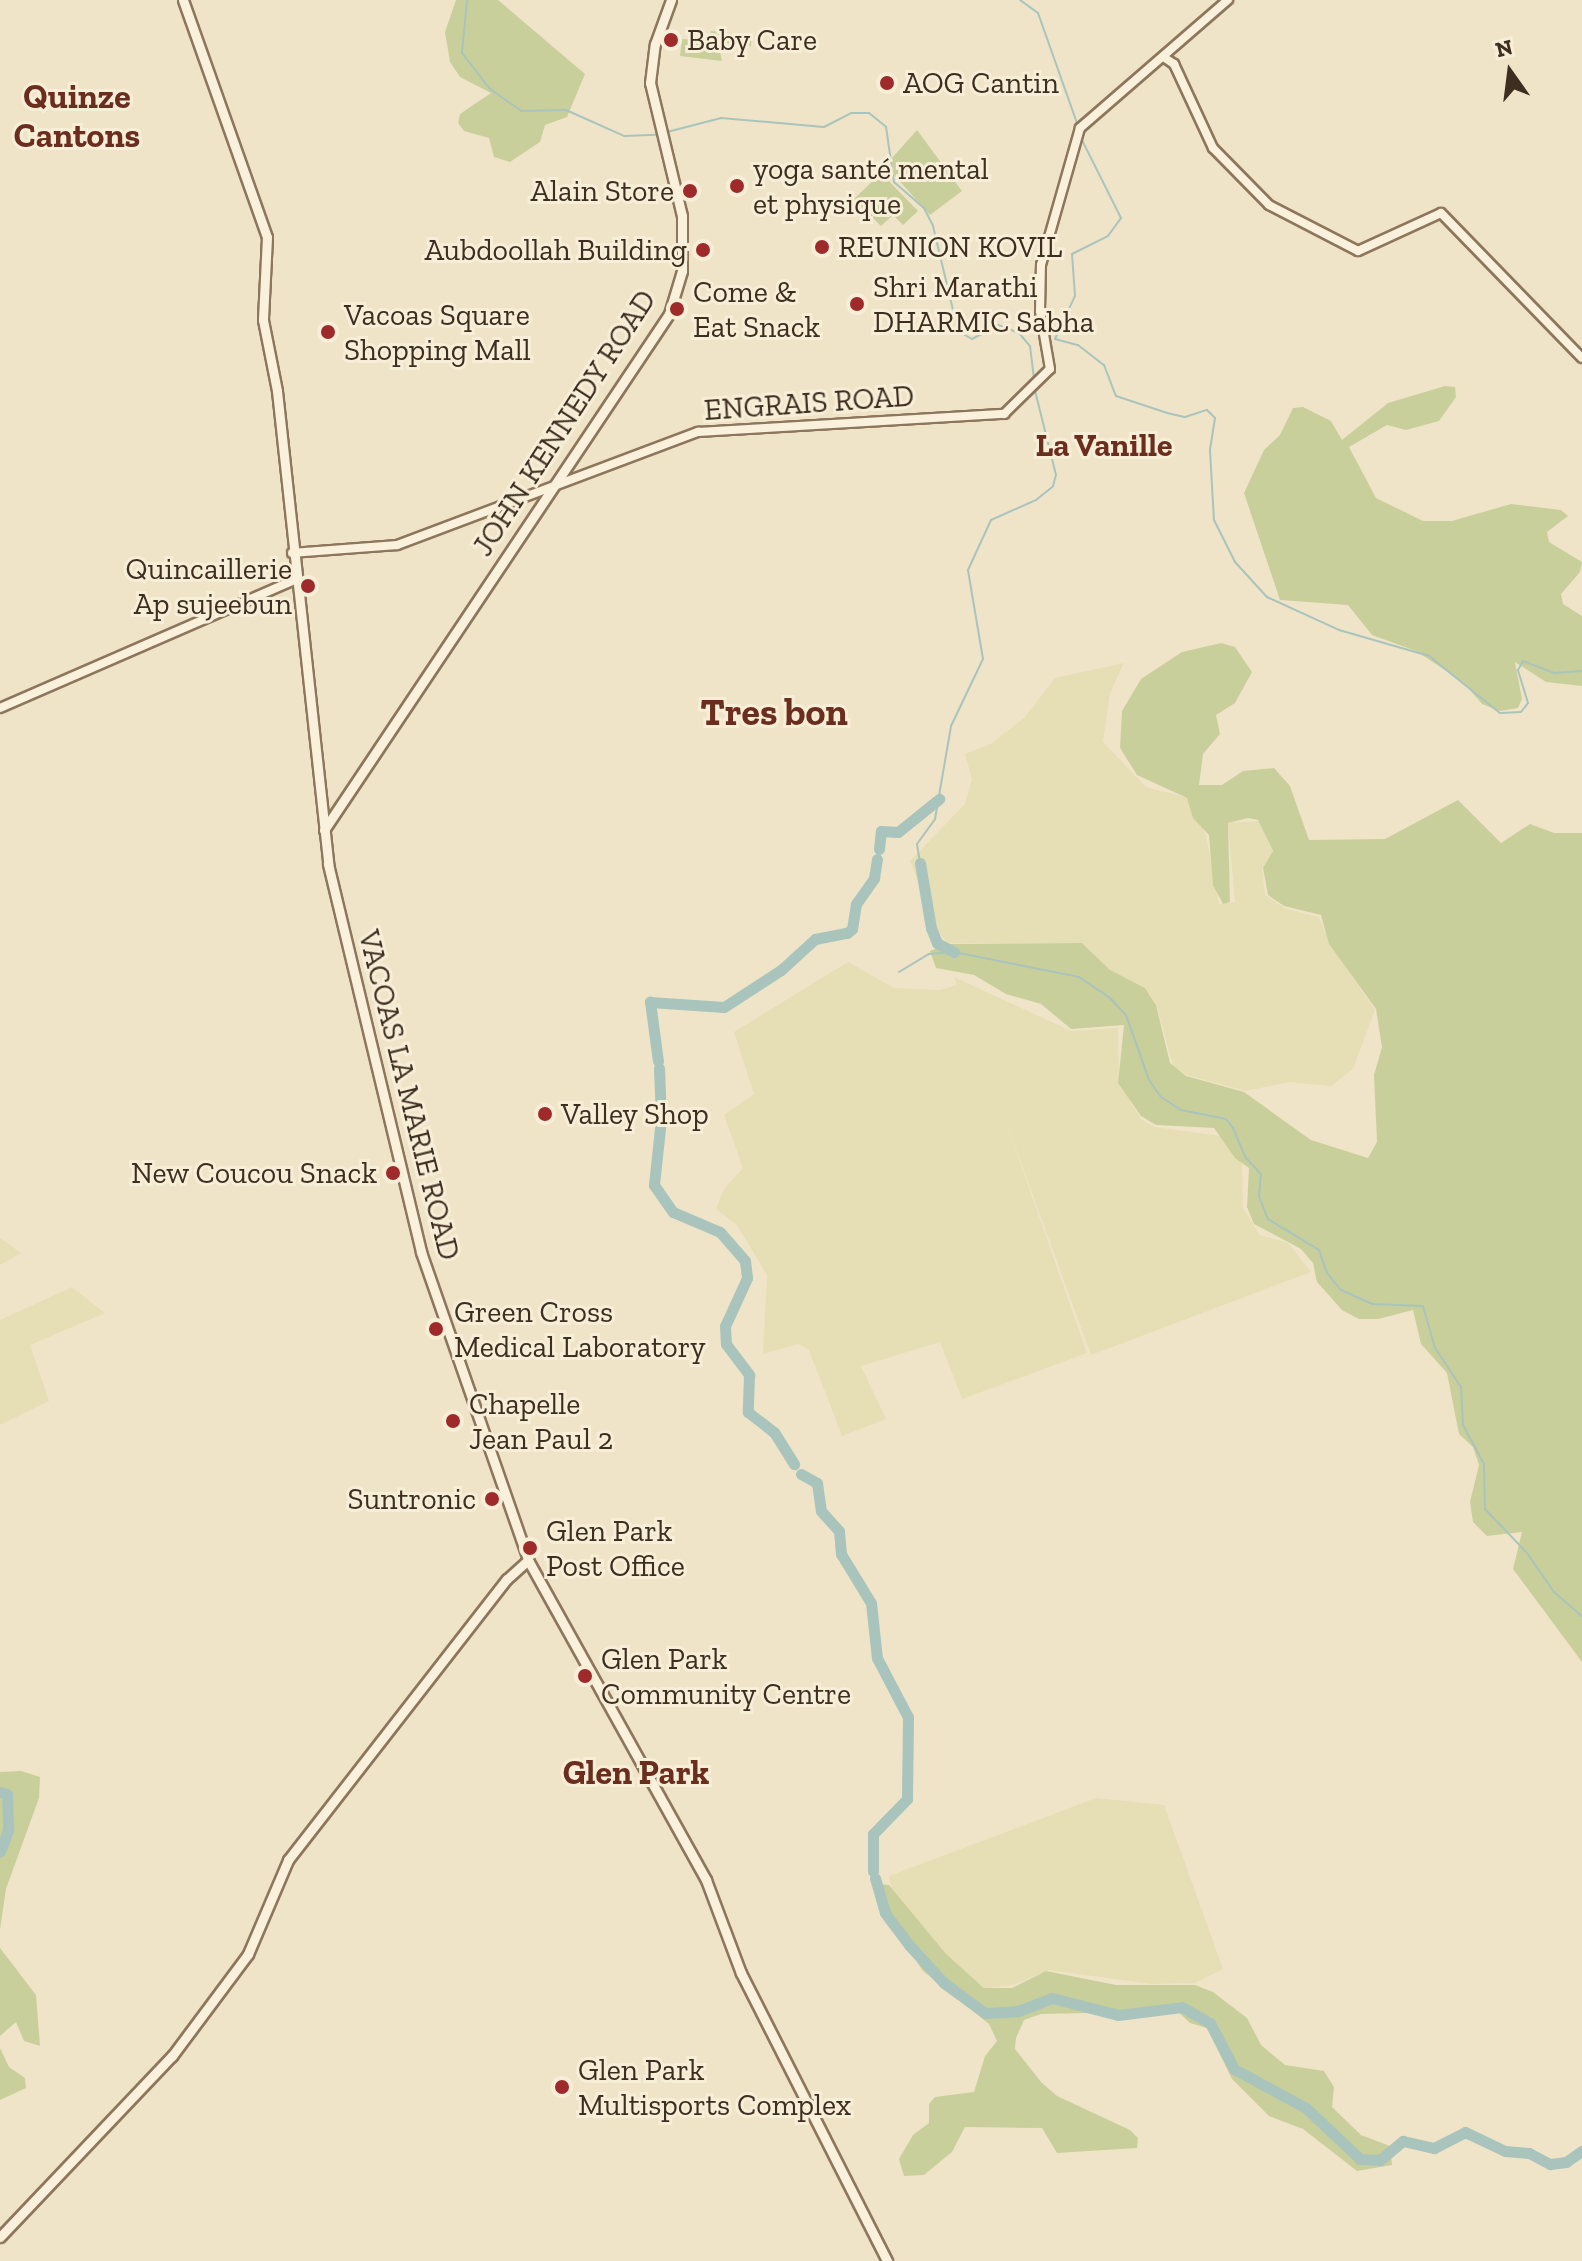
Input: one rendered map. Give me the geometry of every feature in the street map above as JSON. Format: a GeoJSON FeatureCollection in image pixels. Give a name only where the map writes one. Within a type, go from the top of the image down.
{"type":"FeatureCollection","features":[{"type":"Feature","properties":{"kind":"main road","name":"VACOAS LA MARIE ROAD"},"geometry":{"type":"LineString","coordinates":[[183,0],[267,237],[263,320],[277,391],[324,830],[416,1237],[528,1560],[706,1880],[741,1973],[887,2261]]}},
{"type":"Feature","properties":{"kind":"main road","name":"JOHN KENNEDY ROAD"},"geometry":{"type":"LineString","coordinates":[[324,830],[649,346],[677,292],[682,216],[650,96],[651,64],[671,0]]}},
{"type":"Feature","properties":{"kind":"main road"},"geometry":{"type":"LineString","coordinates":[[0,2237],[172,2056],[248,1954],[288,1860],[507,1579],[528,1560]]}},
{"type":"Feature","properties":{"kind":"street"},"geometry":{"type":"LineString","coordinates":[[1168,56],[1228,0]]}},
{"type":"Feature","properties":{"kind":"street"},"geometry":{"type":"LineString","coordinates":[[1180,75],[1179,60],[1189,39]]}},
{"type":"Feature","properties":{"kind":"street","name":"ENGRAIS ROAD"},"geometry":{"type":"LineString","coordinates":[[292,553],[397,545],[698,432],[1004,414],[1042,380],[1051,361],[1040,311],[1041,265],[1075,136],[1092,113],[1168,56]]}},
{"type":"Feature","properties":{"kind":"street"},"geometry":{"type":"LineString","coordinates":[[1168,56],[1179,60]]}},
{"type":"Feature","properties":{"kind":"street"},"geometry":{"type":"LineString","coordinates":[[1168,56],[1219,155],[1263,200],[1358,251],[1441,213],[1582,358]]}},
{"type":"Feature","properties":{"kind":"street"},"geometry":{"type":"LineString","coordinates":[[0,708],[295,580]]}},
{"type":"Feature","properties":{"kind":"shaded area"},"geometry":{"type":"Polygon","coordinates":[[[1124,663],[1110,693],[1103,742],[1146,787],[1188,798],[1206,835],[1219,904],[1235,902],[1228,823],[1259,821],[1273,853],[1262,869],[1265,895],[1286,909],[1319,917],[1331,946],[1375,1010],[1353,1069],[1331,1086],[1289,1082],[1246,1091],[1187,1075],[1173,1066],[1156,1003],[1144,987],[1109,970],[1083,943],[947,943],[938,931],[910,861],[965,804],[972,779],[965,754],[991,744],[1024,718],[1055,678],[1124,663]]]}},
{"type":"Feature","properties":{"kind":"shaded area"},"geometry":{"type":"Polygon","coordinates":[[[848,962],[894,988],[940,990],[957,985],[954,977],[1071,1031],[1118,1028],[1119,1082],[1141,1119],[1154,1127],[1221,1136],[1242,1162],[1243,1208],[1260,1235],[1288,1243],[1311,1272],[1091,1355],[1000,1105],[1087,1353],[962,1399],[940,1342],[861,1366],[886,1419],[842,1436],[809,1350],[798,1344],[763,1354],[767,1275],[737,1225],[716,1209],[724,1189],[743,1168],[724,1115],[754,1094],[734,1032],[848,962]]]}},
{"type":"Feature","properties":{"kind":"shaded area"},"geometry":{"type":"Polygon","coordinates":[[[0,1238],[21,1253],[0,1265],[0,1238]]]}},
{"type":"Feature","properties":{"kind":"shaded area"},"geometry":{"type":"Polygon","coordinates":[[[72,1287],[105,1313],[30,1345],[49,1401],[0,1425],[0,1320],[72,1287]]]}},
{"type":"Feature","properties":{"kind":"shaded area"},"geometry":{"type":"Polygon","coordinates":[[[1096,1798],[1164,1805],[1223,1969],[1195,1983],[1152,1984],[1048,1970],[1013,1985],[985,1988],[948,1958],[891,1887],[889,1876],[1096,1798]]]}},
{"type":"Feature","properties":{"kind":"green space"},"geometry":{"type":"Polygon","coordinates":[[[456,0],[498,0],[585,74],[567,117],[545,125],[540,142],[510,162],[494,157],[489,138],[464,131],[458,123],[460,114],[491,93],[460,77],[450,62],[445,32],[456,0]]]}},
{"type":"Feature","properties":{"kind":"green space"},"geometry":{"type":"Polygon","coordinates":[[[711,31],[752,35],[751,46],[718,42],[722,61],[680,56],[682,39],[709,41],[711,31]]]}},
{"type":"Feature","properties":{"kind":"green space"},"geometry":{"type":"Polygon","coordinates":[[[917,130],[962,191],[930,215],[894,175],[892,158],[917,130]]]}},
{"type":"Feature","properties":{"kind":"green space"},"geometry":{"type":"Polygon","coordinates":[[[881,173],[918,211],[903,225],[893,215],[881,226],[854,199],[881,173]]]}},
{"type":"Feature","properties":{"kind":"green space"},"geometry":{"type":"Polygon","coordinates":[[[1445,386],[1455,387],[1456,397],[1439,421],[1406,430],[1387,425],[1349,447],[1376,498],[1423,521],[1452,521],[1511,504],[1561,510],[1568,516],[1547,532],[1549,542],[1582,562],[1580,572],[1561,594],[1563,604],[1582,616],[1582,686],[1546,682],[1515,662],[1522,699],[1518,708],[1500,711],[1482,704],[1463,682],[1416,651],[1372,635],[1348,605],[1280,600],[1244,493],[1264,450],[1280,435],[1293,408],[1303,407],[1331,421],[1342,440],[1388,403],[1445,386]]]}},
{"type":"Feature","properties":{"kind":"green space"},"geometry":{"type":"Polygon","coordinates":[[[1221,643],[1235,647],[1252,672],[1235,703],[1216,715],[1220,734],[1203,754],[1199,785],[1222,785],[1243,771],[1274,768],[1290,786],[1309,840],[1385,839],[1458,800],[1501,843],[1530,824],[1554,833],[1582,833],[1582,1662],[1513,1569],[1522,1532],[1487,1536],[1473,1522],[1470,1502],[1479,1465],[1473,1447],[1459,1434],[1447,1373],[1421,1344],[1413,1310],[1378,1319],[1359,1319],[1342,1310],[1317,1282],[1313,1263],[1301,1249],[1254,1224],[1247,1207],[1249,1168],[1235,1158],[1214,1128],[1156,1125],[1141,1116],[1118,1083],[1124,1025],[1071,1029],[1041,1004],[1006,994],[974,975],[936,968],[930,951],[948,944],[1082,943],[1110,970],[1145,988],[1156,1005],[1170,1063],[1186,1076],[1244,1092],[1311,1140],[1368,1158],[1377,1142],[1374,1075],[1382,1047],[1376,1009],[1329,944],[1321,915],[1284,906],[1268,895],[1263,868],[1273,851],[1258,820],[1248,818],[1228,823],[1230,902],[1223,904],[1213,885],[1209,835],[1193,818],[1187,798],[1137,775],[1120,748],[1122,711],[1141,679],[1182,652],[1221,643]]]}},
{"type":"Feature","properties":{"kind":"green space"},"geometry":{"type":"Polygon","coordinates":[[[21,1771],[40,1777],[39,1798],[6,1889],[0,1930],[0,1772],[21,1771]]]}},
{"type":"Feature","properties":{"kind":"green space"},"geometry":{"type":"Polygon","coordinates":[[[879,1884],[889,1885],[946,1954],[984,1988],[1012,1988],[1046,1971],[1116,1985],[1195,1985],[1213,1992],[1247,2018],[1261,2045],[1285,2065],[1324,2071],[1334,2087],[1332,2107],[1361,2135],[1390,2146],[1392,2165],[1357,2171],[1303,2129],[1269,2116],[1232,2079],[1207,2028],[1190,2023],[1171,2005],[1134,2012],[1041,2014],[1024,2020],[1016,2038],[1015,2049],[1041,2082],[1057,2096],[1130,2130],[1138,2138],[1137,2148],[1057,2153],[1042,2128],[965,2127],[952,2152],[924,2175],[904,2176],[899,2159],[913,2135],[929,2123],[929,2104],[935,2097],[974,2092],[985,2056],[997,2041],[989,2024],[923,1971],[878,1904],[879,1884]]]}},
{"type":"Feature","properties":{"kind":"green space"},"geometry":{"type":"Polygon","coordinates":[[[0,1948],[36,1995],[40,2046],[24,2041],[16,2022],[0,2036],[0,1948]]]}},
{"type":"Feature","properties":{"kind":"green space"},"geometry":{"type":"Polygon","coordinates":[[[0,2048],[9,2067],[25,2078],[26,2088],[0,2100],[0,2048]]]}},
{"type":"Feature","properties":{"kind":"waterway"},"geometry":{"type":"LineString","coordinates":[[467,0],[462,53],[490,89],[521,111],[566,110],[624,136],[657,135]]}},
{"type":"Feature","properties":{"kind":"waterway"},"geometry":{"type":"LineString","coordinates":[[1020,0],[1038,13],[1077,123]]}},
{"type":"Feature","properties":{"kind":"waterway"},"geometry":{"type":"LineString","coordinates":[[667,132],[721,118],[824,127],[852,113],[869,113],[886,127],[894,182],[924,208],[933,226],[958,331],[972,339],[998,325],[1019,333],[1030,346],[1034,380]]}},
{"type":"Feature","properties":{"kind":"waterway"},"geometry":{"type":"LineString","coordinates":[[1055,339],[1075,296],[1072,254],[1108,236],[1121,218],[1081,138]]}},
{"type":"Feature","properties":{"kind":"waterway"},"geometry":{"type":"LineString","coordinates":[[1055,339],[1078,345],[1104,365],[1116,396],[1185,417],[1207,410],[1215,418],[1210,451],[1214,520],[1235,562],[1267,597],[1339,630],[1429,656],[1500,713],[1521,712],[1528,703],[1518,670],[1523,661],[1554,673],[1582,671]]}},
{"type":"Feature","properties":{"kind":"waterway"},"geometry":{"type":"LineString","coordinates":[[920,863],[917,844],[935,819],[951,726],[983,659],[968,570],[991,520],[1036,500],[1053,486],[1056,475],[1035,391]]}},
{"type":"Feature","properties":{"kind":"waterway"},"geometry":{"type":"LineString","coordinates":[[879,849],[881,831],[898,832],[939,799]]}},
{"type":"Feature","properties":{"kind":"waterway"},"geometry":{"type":"LineString","coordinates":[[658,1061],[650,1002],[724,1007],[781,970],[815,939],[847,933],[852,929],[856,904],[874,878],[877,859]]}},
{"type":"Feature","properties":{"kind":"waterway"},"geometry":{"type":"LineString","coordinates":[[920,863],[931,928],[937,943],[954,952]]}},
{"type":"Feature","properties":{"kind":"waterway"},"geometry":{"type":"LineString","coordinates":[[899,972],[929,954],[954,952],[1079,977],[1110,998],[1126,1015],[1149,1080],[1161,1097],[1181,1110],[1226,1119],[1233,1128],[1246,1158],[1261,1174],[1259,1196],[1268,1219],[1319,1250],[1327,1273],[1341,1290],[1373,1304],[1423,1306],[1435,1348],[1461,1387],[1463,1425],[1484,1464],[1485,1509],[1527,1553],[1554,1592],[1582,1616]]}},
{"type":"Feature","properties":{"kind":"waterway"},"geometry":{"type":"LineString","coordinates":[[659,1068],[661,1119],[654,1185],[673,1212],[720,1232],[745,1261],[747,1278],[725,1326],[726,1344],[749,1375],[748,1412],[774,1432],[794,1464]]}},
{"type":"Feature","properties":{"kind":"waterway"},"geometry":{"type":"LineString","coordinates":[[801,1474],[817,1483],[821,1511],[839,1531],[841,1554],[871,1603],[877,1658],[908,1717],[907,1799],[873,1834],[873,1871]]}},
{"type":"Feature","properties":{"kind":"waterway"},"geometry":{"type":"LineString","coordinates":[[0,1792],[7,1794],[8,1830],[0,1852]]}},
{"type":"Feature","properties":{"kind":"waterway"},"geometry":{"type":"LineString","coordinates":[[875,1878],[885,1913],[909,1945],[944,1983],[985,2013],[1018,2011],[1052,1998],[1118,2015],[1182,2007],[1210,2023],[1234,2069],[1306,2108],[1360,2159],[1380,2160],[1403,2141],[1434,2148],[1465,2132],[1505,2151],[1529,2153],[1550,2164],[1566,2162],[1582,2151]]}},
{"type":"Feature","properties":{"kind":"place","name":"Baby Care"},"geometry":{"type":"Point","coordinates":[671,40]}},
{"type":"Feature","properties":{"kind":"place","name":"AOG Cantin"},"geometry":{"type":"Point","coordinates":[887,83]}},
{"type":"Feature","properties":{"kind":"place","name":"yoga santé mental et physique"},"geometry":{"type":"Point","coordinates":[737,186]}},
{"type":"Feature","properties":{"kind":"place","name":"Alain Store"},"geometry":{"type":"Point","coordinates":[690,191]}},
{"type":"Feature","properties":{"kind":"place","name":"REUNION KOVIL"},"geometry":{"type":"Point","coordinates":[822,247]}},
{"type":"Feature","properties":{"kind":"place","name":"Aubdoollah Building"},"geometry":{"type":"Point","coordinates":[703,250]}},
{"type":"Feature","properties":{"kind":"place","name":"Shri Marathi DHARMIC Sabha"},"geometry":{"type":"Point","coordinates":[857,304]}},
{"type":"Feature","properties":{"kind":"place","name":"Come & Eat Snack"},"geometry":{"type":"Point","coordinates":[677,309]}},
{"type":"Feature","properties":{"kind":"place","name":"Vacoas Square Shopping Mall"},"geometry":{"type":"Point","coordinates":[328,332]}},
{"type":"Feature","properties":{"kind":"place","name":"Quincaillerie Ap sujeebun"},"geometry":{"type":"Point","coordinates":[308,586]}},
{"type":"Feature","properties":{"kind":"place","name":"Valley Shop"},"geometry":{"type":"Point","coordinates":[545,1114]}},
{"type":"Feature","properties":{"kind":"place","name":"New Coucou Snack"},"geometry":{"type":"Point","coordinates":[393,1173]}},
{"type":"Feature","properties":{"kind":"place","name":"Green Cross Medical Laboratory"},"geometry":{"type":"Point","coordinates":[436,1329]}},
{"type":"Feature","properties":{"kind":"place","name":"Chapelle Jean Paul 2"},"geometry":{"type":"Point","coordinates":[453,1421]}},
{"type":"Feature","properties":{"kind":"place","name":"Suntronic"},"geometry":{"type":"Point","coordinates":[492,1499]}},
{"type":"Feature","properties":{"kind":"place","name":"Glen Park Post Office"},"geometry":{"type":"Point","coordinates":[530,1548]}},
{"type":"Feature","properties":{"kind":"place","name":"Glen Park Community Centre"},"geometry":{"type":"Point","coordinates":[585,1676]}},
{"type":"Feature","properties":{"kind":"place","name":"Glen Park Multisports Complex"},"geometry":{"type":"Point","coordinates":[562,2087]}},
{"type":"Feature","properties":{"kind":"district","name":"Quinze Cantons"},"geometry":{"type":"Point","coordinates":[77,116]}},
{"type":"Feature","properties":{"kind":"district","name":"La Vanille"},"geometry":{"type":"Point","coordinates":[1104,445]}},
{"type":"Feature","properties":{"kind":"district","name":"Tres bon"},"geometry":{"type":"Point","coordinates":[774,713]}},
{"type":"Feature","properties":{"kind":"district","name":"Glen Park"},"geometry":{"type":"Point","coordinates":[636,1773]}}]}
